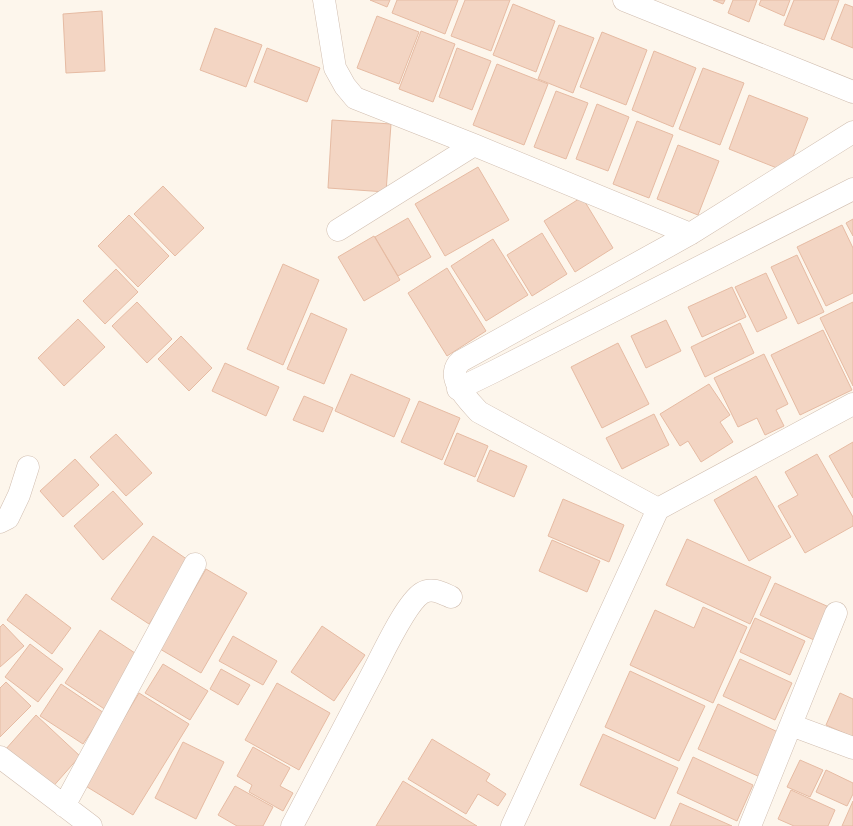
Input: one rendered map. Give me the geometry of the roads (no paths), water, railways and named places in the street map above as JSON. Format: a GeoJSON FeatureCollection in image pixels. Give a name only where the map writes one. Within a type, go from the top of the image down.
{"type":"FeatureCollection","features":[{"type":"Feature","properties":{"kind":"street"},"geometry":{"type":"LineString","coordinates":[[324,0],[334,68],[345,86],[355,98],[474,145],[690,234]]}},
{"type":"Feature","properties":{"kind":"street"},"geometry":{"type":"LineString","coordinates":[[624,0],[853,92]]}},
{"type":"Feature","properties":{"kind":"street"},"geometry":{"type":"LineString","coordinates":[[658,509],[478,412],[458,389],[454,371],[456,365],[690,234],[853,132]]}},
{"type":"Feature","properties":{"kind":"street"},"geometry":{"type":"LineString","coordinates":[[338,230],[474,145]]}},
{"type":"Feature","properties":{"kind":"street"},"geometry":{"type":"LineString","coordinates":[[458,389],[853,189]]}},
{"type":"Feature","properties":{"kind":"street"},"geometry":{"type":"LineString","coordinates":[[512,826],[658,509],[853,404]]}},
{"type":"Feature","properties":{"kind":"street"},"geometry":{"type":"LineString","coordinates":[[0,522],[8,518],[20,494],[28,467]]}},
{"type":"Feature","properties":{"kind":"street"},"geometry":{"type":"LineString","coordinates":[[64,806],[195,564]]}},
{"type":"Feature","properties":{"kind":"street"},"geometry":{"type":"LineString","coordinates":[[292,826],[388,644],[412,602],[424,592],[430,590],[437,591],[451,597]]}},
{"type":"Feature","properties":{"kind":"street"},"geometry":{"type":"LineString","coordinates":[[750,826],[836,613]]}},
{"type":"Feature","properties":{"kind":"street"},"geometry":{"type":"LineString","coordinates":[[791,724],[853,748]]}},
{"type":"Feature","properties":{"kind":"street"},"geometry":{"type":"LineString","coordinates":[[0,757],[91,826]]}}]}
